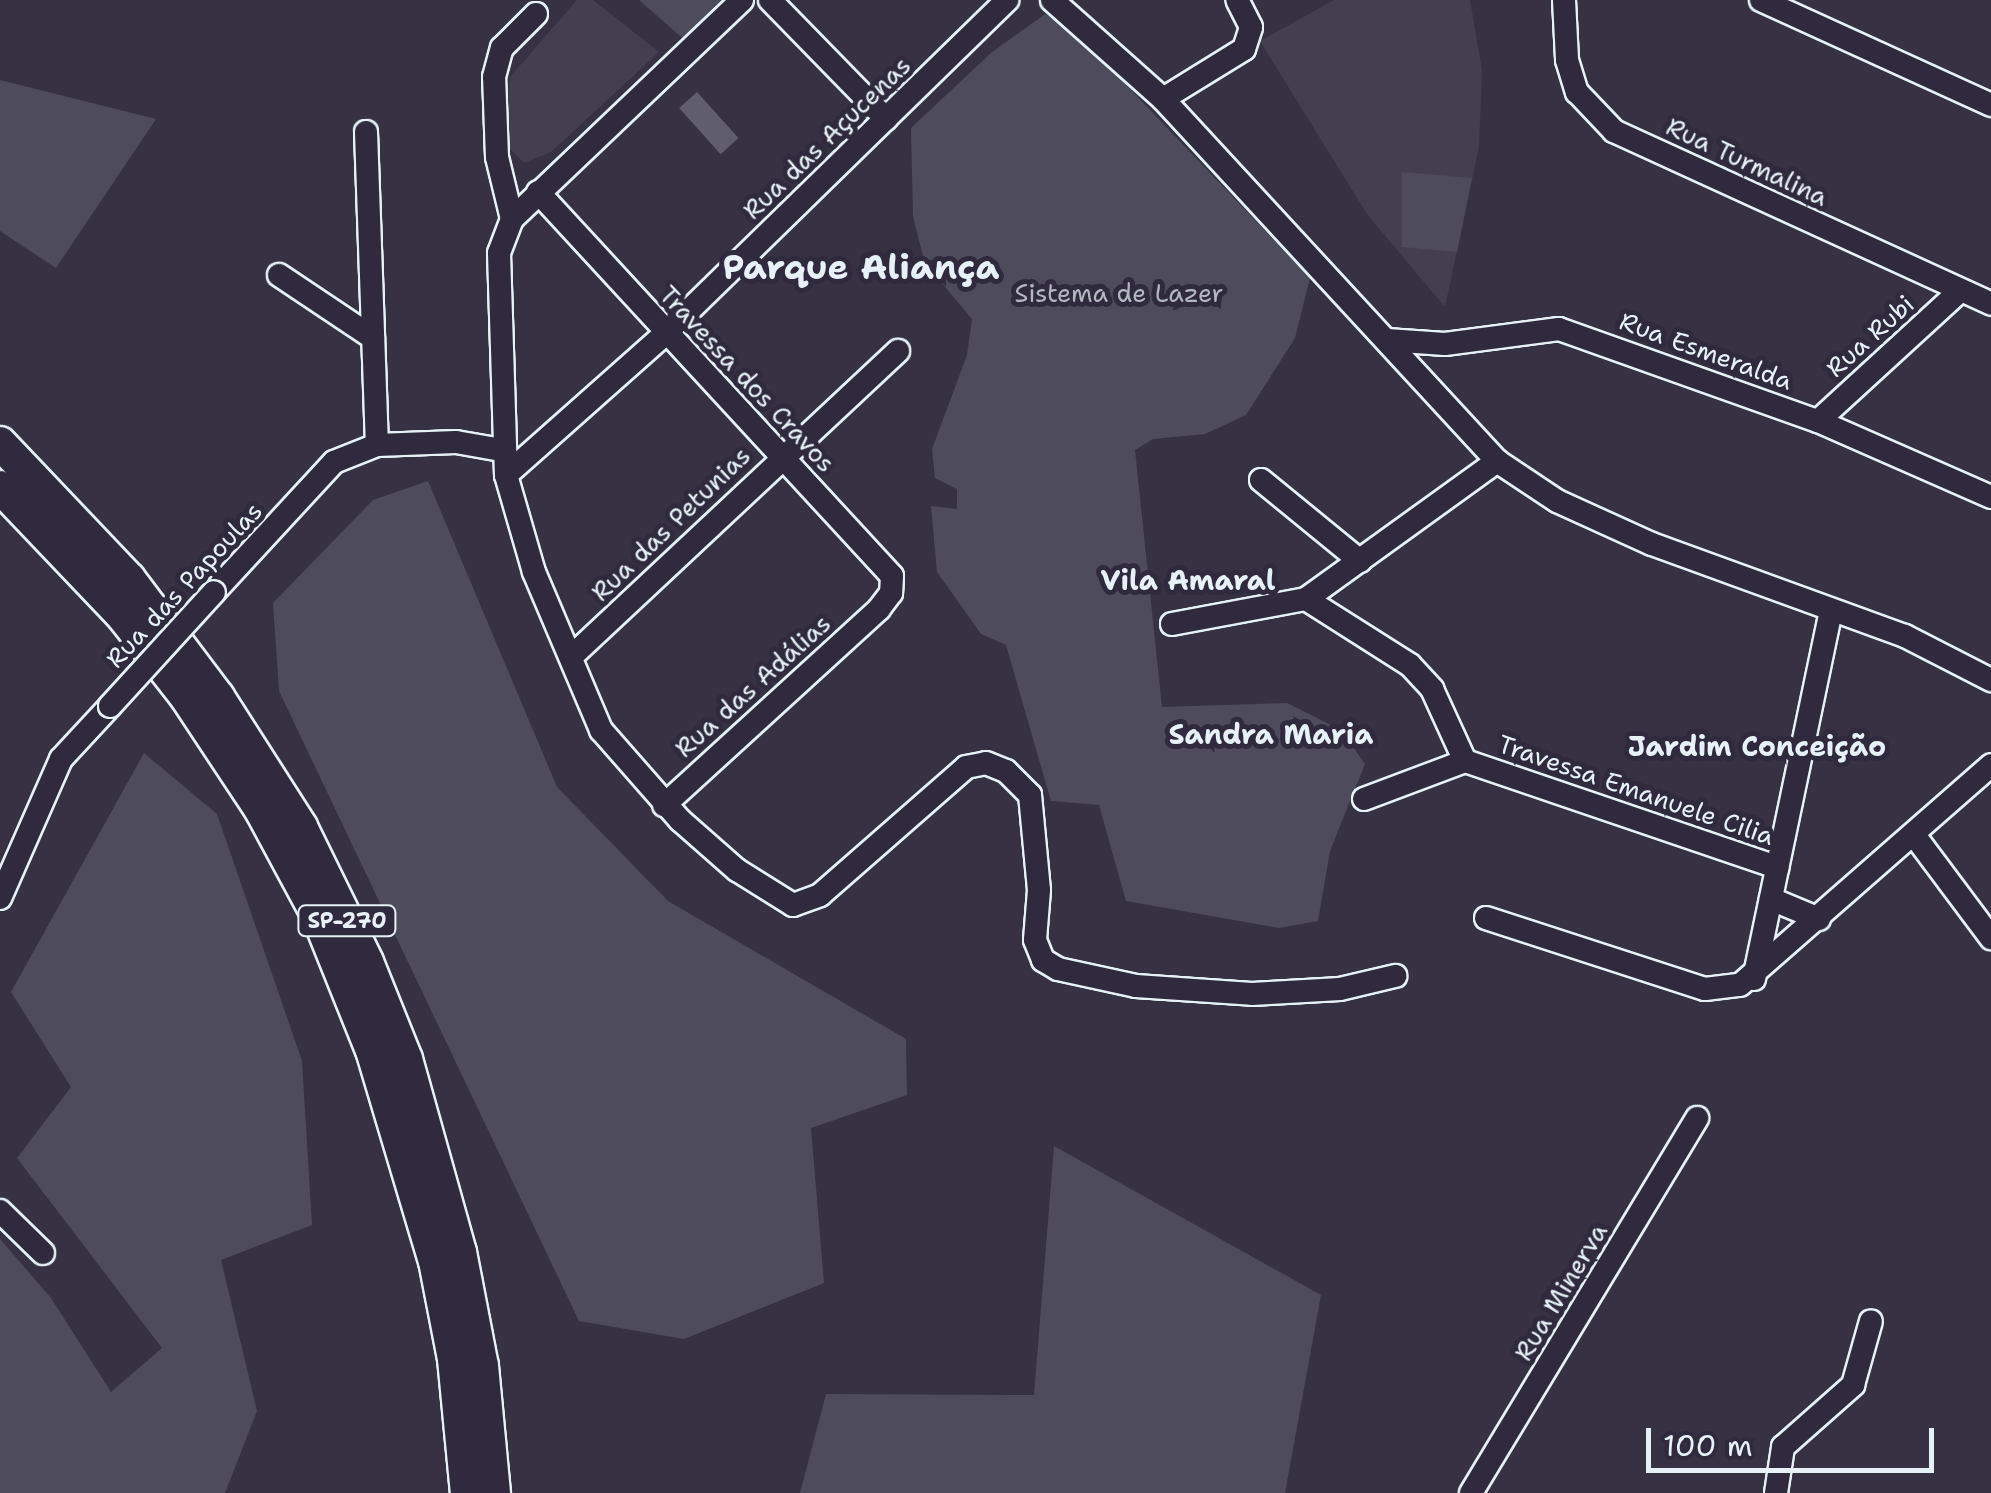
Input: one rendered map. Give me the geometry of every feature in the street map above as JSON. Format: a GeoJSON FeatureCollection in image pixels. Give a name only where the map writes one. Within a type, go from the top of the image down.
{"type":"FeatureCollection","features":[{"type":"Feature","properties":{"kind":"highway","name":"SP-270"},"geometry":{"type":"LineString","coordinates":[[0,443],[129,579],[218,697],[301,827],[366,962],[406,1059],[460,1252],[482,1366],[494,1493]]}},
{"type":"Feature","properties":{"kind":"highway","name":"SP-270"},"geometry":{"type":"LineString","coordinates":[[0,488],[122,615],[186,696],[260,810],[318,916],[372,1050],[430,1242],[454,1359],[466,1493]]}},
{"type":"Feature","properties":{"kind":"street"},"geometry":{"type":"LineString","coordinates":[[742,0],[512,219],[497,269],[506,475],[531,562],[602,730],[664,804],[772,895],[793,905],[820,895],[966,767],[986,763],[1006,771],[1030,796],[1039,890],[1034,918],[1043,960],[1083,977],[1136,986],[1294,995],[1396,976]]}},
{"type":"Feature","properties":{"kind":"street"},"geometry":{"type":"LineString","coordinates":[[770,0],[886,119]]}},
{"type":"Feature","properties":{"kind":"street","name":"Rua das Açucenas"},"geometry":{"type":"LineString","coordinates":[[506,475],[666,333],[1006,0]]}},
{"type":"Feature","properties":{"kind":"street"},"geometry":{"type":"LineString","coordinates":[[1052,0],[1162,99],[1497,461],[1558,500],[1652,544],[1905,636],[1991,680]]}},
{"type":"Feature","properties":{"kind":"street"},"geometry":{"type":"LineString","coordinates":[[1162,99],[1244,49],[1251,27],[1237,0]]}},
{"type":"Feature","properties":{"kind":"street","name":"Rua Turmalina"},"geometry":{"type":"LineString","coordinates":[[1564,0],[1567,60],[1577,92],[1614,131],[1991,304]]}},
{"type":"Feature","properties":{"kind":"street"},"geometry":{"type":"LineString","coordinates":[[1761,0],[1991,105]]}},
{"type":"Feature","properties":{"kind":"street"},"geometry":{"type":"LineString","coordinates":[[512,219],[497,158],[494,77],[502,48],[536,14]]}},
{"type":"Feature","properties":{"kind":"street"},"geometry":{"type":"LineString","coordinates":[[366,132],[377,445]]}},
{"type":"Feature","properties":{"kind":"street","name":"Travessa dos Cravos"},"geometry":{"type":"LineString","coordinates":[[538,192],[892,576],[891,593],[880,608]]}},
{"type":"Feature","properties":{"kind":"street"},"geometry":{"type":"LineString","coordinates":[[279,274],[373,338]]}},
{"type":"Feature","properties":{"kind":"street","name":"Rua Rubi"},"geometry":{"type":"LineString","coordinates":[[1818,421],[1960,292]]}},
{"type":"Feature","properties":{"kind":"street","name":"Rua Esmeralda"},"geometry":{"type":"LineString","coordinates":[[1388,340],[1445,344],[1559,329],[1818,421],[1991,497]]}},
{"type":"Feature","properties":{"kind":"street","name":"Rua das Petunias"},"geometry":{"type":"LineString","coordinates":[[571,658],[780,457],[898,351]]}},
{"type":"Feature","properties":{"kind":"street","name":"Rua das Papoulas"},"geometry":{"type":"LineString","coordinates":[[0,898],[61,759],[334,462],[377,445],[456,442],[502,450]]}},
{"type":"Feature","properties":{"kind":"street"},"geometry":{"type":"LineString","coordinates":[[1172,624],[1306,599],[1497,461]]}},
{"type":"Feature","properties":{"kind":"street"},"geometry":{"type":"LineString","coordinates":[[1261,480],[1360,562]]}},
{"type":"Feature","properties":{"kind":"street"},"geometry":{"type":"LineString","coordinates":[[1306,599],[1410,665],[1432,688],[1466,761]]}},
{"type":"Feature","properties":{"kind":"street","name":"Rua das Adálias"},"geometry":{"type":"LineString","coordinates":[[664,804],[880,608]]}},
{"type":"Feature","properties":{"kind":"street"},"geometry":{"type":"LineString","coordinates":[[1754,978],[1831,612]]}},
{"type":"Feature","properties":{"kind":"street","name":"Travessa Emanuele Cilia"},"geometry":{"type":"LineString","coordinates":[[1364,799],[1466,761],[1778,867]]}},
{"type":"Feature","properties":{"kind":"street"},"geometry":{"type":"LineString","coordinates":[[1486,918],[1705,988],[1754,978],[1991,765]]}},
{"type":"Feature","properties":{"kind":"street"},"geometry":{"type":"LineString","coordinates":[[1914,835],[1991,938]]}},
{"type":"Feature","properties":{"kind":"street"},"geometry":{"type":"LineString","coordinates":[[1771,899],[1819,919]]}},
{"type":"Feature","properties":{"kind":"street","name":"Rua Minerva"},"geometry":{"type":"LineString","coordinates":[[1472,1493],[1697,1118]]}},
{"type":"Feature","properties":{"kind":"street"},"geometry":{"type":"LineString","coordinates":[[0,1211],[43,1253]]}},
{"type":"Feature","properties":{"kind":"street"},"geometry":{"type":"LineString","coordinates":[[1776,1493],[1783,1447],[1852,1385],[1871,1321]]}},
{"type":"Feature","properties":{"kind":"shaded area"},"geometry":{"type":"Polygon","coordinates":[[[577,0],[593,0],[659,52],[551,152],[524,163],[504,143],[510,77],[577,0]]]}},
{"type":"Feature","properties":{"kind":"shaded area"},"geometry":{"type":"Polygon","coordinates":[[[1334,0],[1470,0],[1482,70],[1479,147],[1445,307],[1367,214],[1260,41],[1334,0]]]}},
{"type":"Feature","properties":{"kind":"green space"},"geometry":{"type":"Polygon","coordinates":[[[639,0],[731,0],[687,42],[639,0]]]}},
{"type":"Feature","properties":{"kind":"green space","name":"Sistema de Lazer"},"geometry":{"type":"Polygon","coordinates":[[[1045,14],[1073,29],[1310,278],[1295,338],[1246,415],[1205,434],[1153,439],[1135,450],[1162,707],[1287,703],[1341,730],[1365,764],[1330,851],[1318,921],[1279,928],[1126,901],[1099,805],[1051,801],[1006,645],[981,634],[937,572],[931,506],[957,509],[957,489],[935,478],[932,449],[967,355],[972,319],[925,263],[913,217],[911,128],[991,53],[1045,14]]]}},
{"type":"Feature","properties":{"kind":"green space"},"geometry":{"type":"Polygon","coordinates":[[[0,80],[156,119],[56,268],[0,231],[0,80]]]}},
{"type":"Feature","properties":{"kind":"green space"},"geometry":{"type":"Polygon","coordinates":[[[1402,172],[1472,178],[1457,252],[1402,247],[1402,172]]]}},
{"type":"Feature","properties":{"kind":"green space"},"geometry":{"type":"Polygon","coordinates":[[[428,481],[557,787],[668,901],[906,1039],[907,1095],[811,1128],[824,1283],[684,1339],[579,1321],[279,691],[273,603],[373,500],[428,481]]]}},
{"type":"Feature","properties":{"kind":"green space"},"geometry":{"type":"Polygon","coordinates":[[[144,753],[217,814],[302,1061],[312,1225],[221,1260],[257,1411],[225,1493],[0,1493],[0,1239],[51,1298],[111,1392],[162,1348],[17,1158],[71,1087],[11,992],[144,753]]]}},
{"type":"Feature","properties":{"kind":"green space"},"geometry":{"type":"Polygon","coordinates":[[[1054,1146],[1321,1295],[1285,1493],[800,1493],[826,1394],[1034,1395],[1054,1146]]]}},
{"type":"Feature","properties":{"kind":"building"},"geometry":{"type":"Polygon","coordinates":[[[697,92],[738,138],[721,154],[679,108],[697,92]]]}},
{"type":"Feature","properties":{"kind":"district","name":"Parque Aliança"},"geometry":{"type":"Point","coordinates":[861,267]}},
{"type":"Feature","properties":{"kind":"district","name":"Vila Amaral"},"geometry":{"type":"Point","coordinates":[1188,580]}},
{"type":"Feature","properties":{"kind":"district","name":"Sandra Maria"},"geometry":{"type":"Point","coordinates":[1271,734]}},
{"type":"Feature","properties":{"kind":"district","name":"Jardim Conceição"},"geometry":{"type":"Point","coordinates":[1757,746]}}]}
